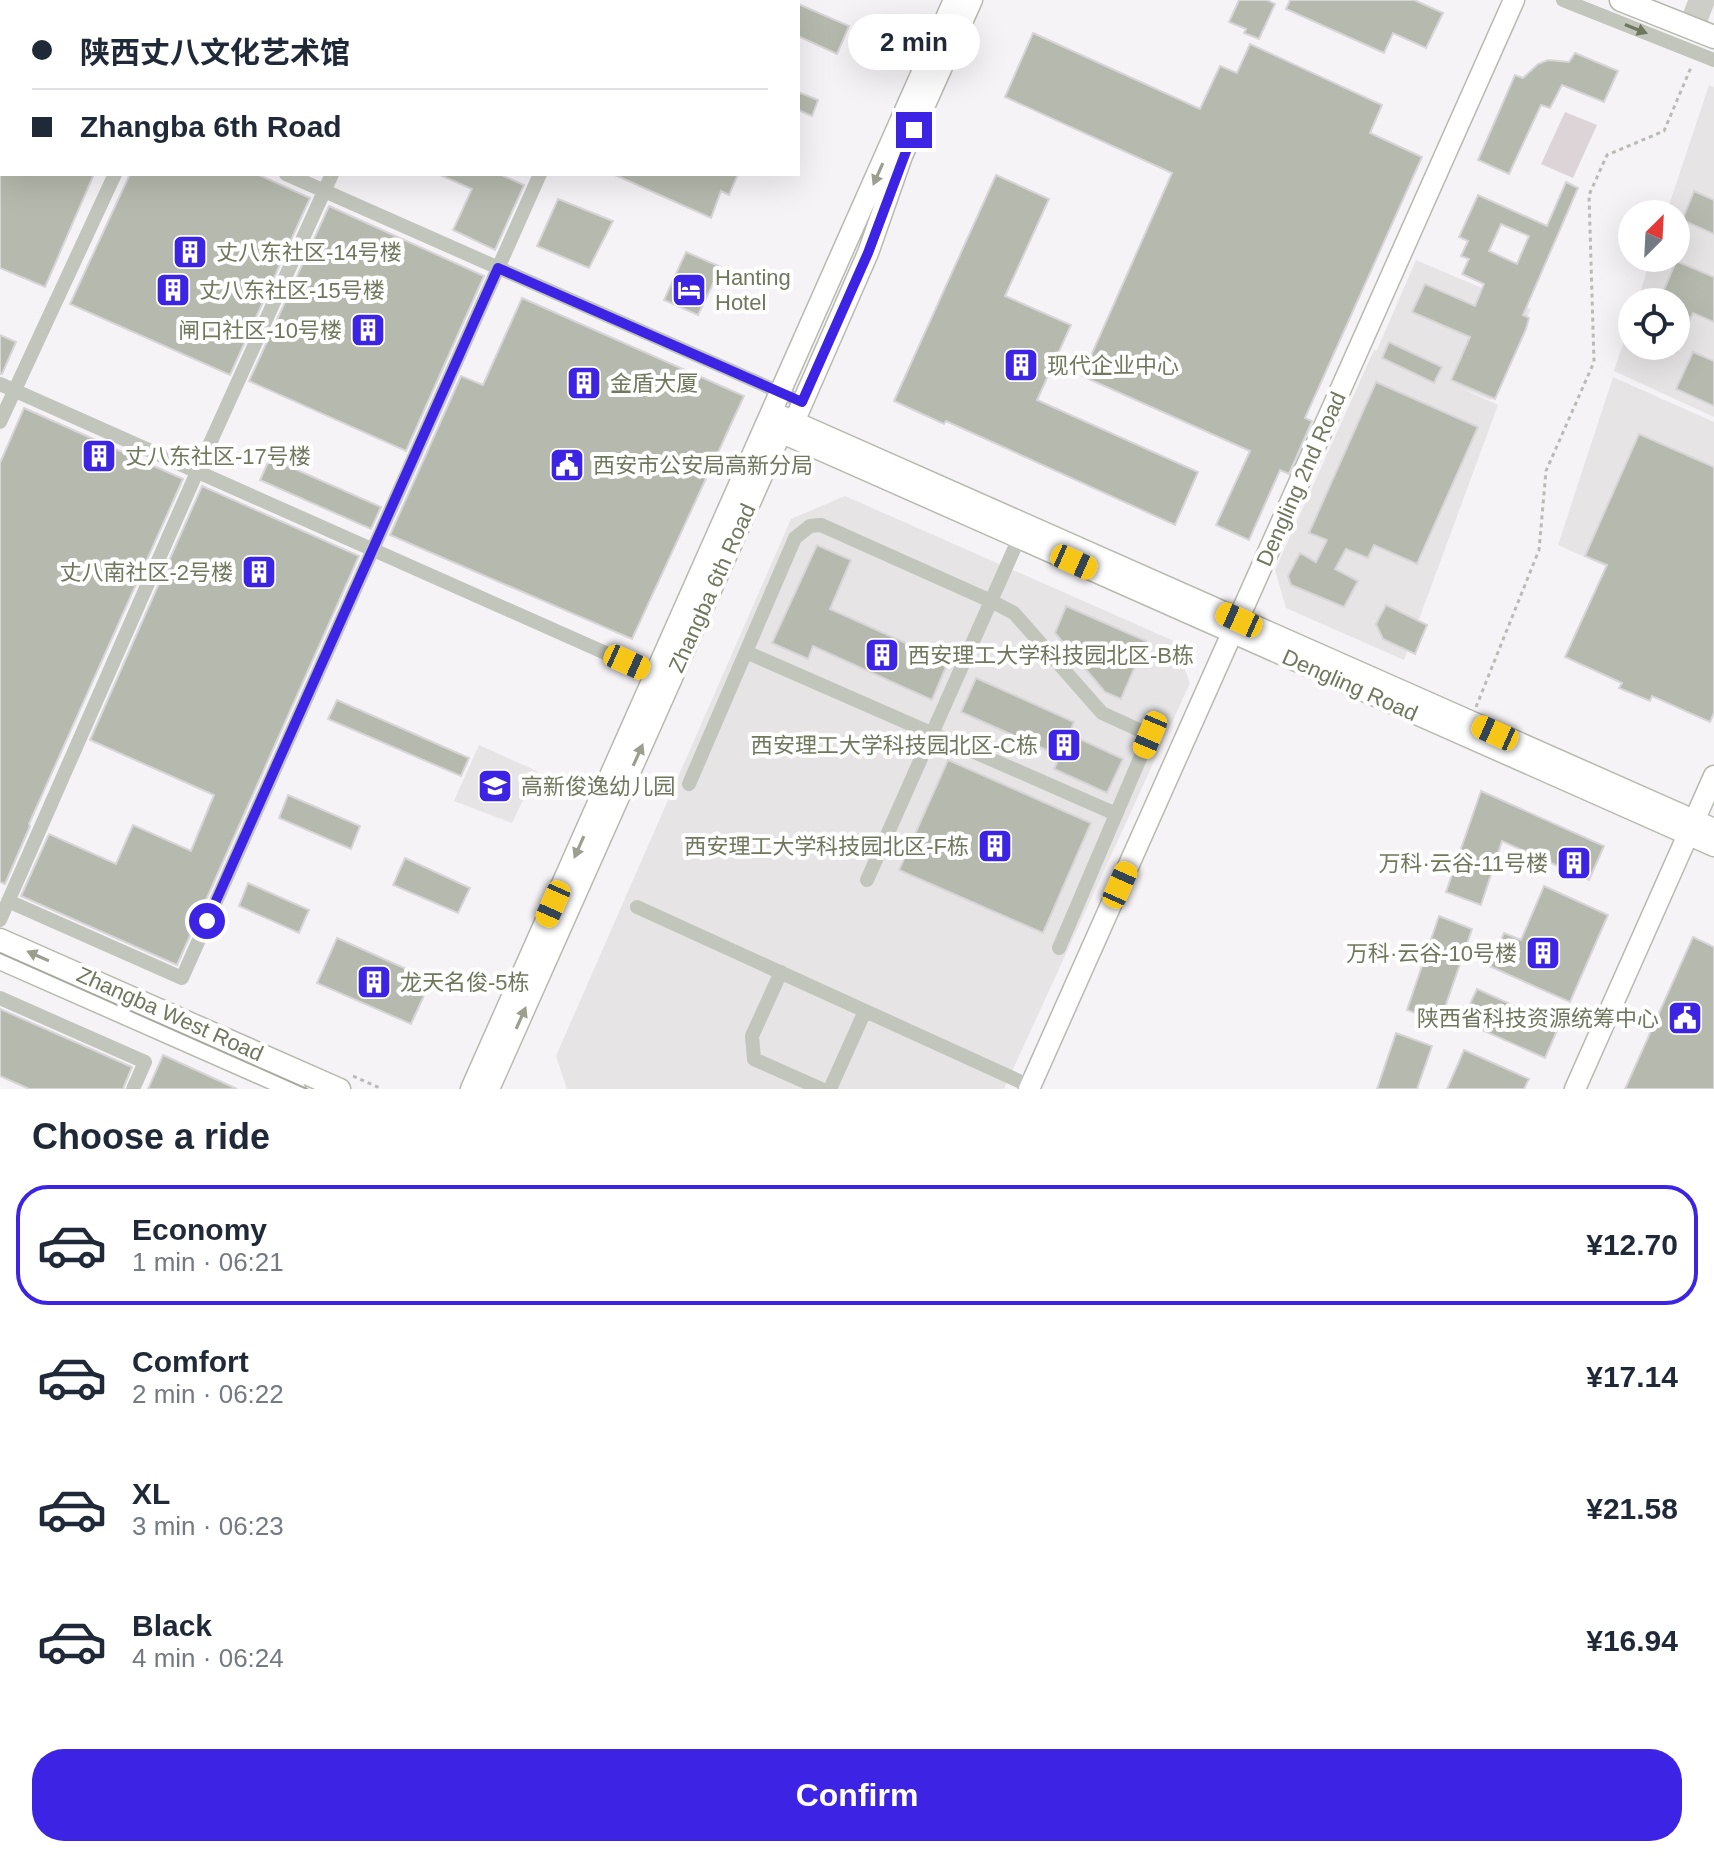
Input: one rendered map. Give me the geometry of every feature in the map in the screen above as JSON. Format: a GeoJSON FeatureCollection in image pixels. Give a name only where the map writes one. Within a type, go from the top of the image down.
{"type":"FeatureCollection","features":[{"type":"Feature","properties":{"kind":"main road"},"geometry":{"type":"LineString","coordinates":[[1621,0],[1714,37]]}},
{"type":"Feature","properties":{"kind":"street","name":"Zhangba 6th Road"},"geometry":{"type":"LineString","coordinates":[[489,1089],[779,417],[954,0]]}},
{"type":"Feature","properties":{"kind":"street","name":"Zhangba 6th Road"},"geometry":{"type":"LineString","coordinates":[[471,1089],[655,675],[779,417],[802,402],[868,253],[902,156],[972,0]]}},
{"type":"Feature","properties":{"kind":"street","name":"Dengling 2nd Road"},"geometry":{"type":"LineString","coordinates":[[1030,1088],[1514,0]]}},
{"type":"Feature","properties":{"kind":"street"},"geometry":{"type":"LineString","coordinates":[[1563,0],[1714,60]]}},
{"type":"Feature","properties":{"kind":"street"},"geometry":{"type":"LineString","coordinates":[[0,422],[7,387],[114,176]]}},
{"type":"Feature","properties":{"kind":"street"},"geometry":{"type":"LineString","coordinates":[[290,176],[498,268],[779,417]]}},
{"type":"Feature","properties":{"kind":"street"},"geometry":{"type":"LineString","coordinates":[[0,920],[331,176]]}},
{"type":"Feature","properties":{"kind":"street"},"geometry":{"type":"LineString","coordinates":[[8,901],[182,978],[539,176]]}},
{"type":"Feature","properties":{"kind":"street"},"geometry":{"type":"LineString","coordinates":[[7,387],[655,675]]}},
{"type":"Feature","properties":{"kind":"street","name":"Dengling Road"},"geometry":{"type":"LineString","coordinates":[[779,417],[1019,538],[1470,721],[1691,828],[1714,846]]}},
{"type":"Feature","properties":{"kind":"street","name":"Dengling Road"},"geometry":{"type":"LineString","coordinates":[[779,417],[1236,626],[1691,828],[1714,829]]}},
{"type":"Feature","properties":{"kind":"street"},"geometry":{"type":"LineString","coordinates":[[689,784],[795,538],[810,526],[821,525],[1014,613],[1102,713],[1150,735],[1059,948]]}},
{"type":"Feature","properties":{"kind":"street"},"geometry":{"type":"LineString","coordinates":[[867,880],[1019,538]]}},
{"type":"Feature","properties":{"kind":"street"},"geometry":{"type":"LineString","coordinates":[[746,652],[1116,814]]}},
{"type":"Feature","properties":{"kind":"street"},"geometry":{"type":"LineString","coordinates":[[1575,1089],[1714,776]]}},
{"type":"Feature","properties":{"kind":"street"},"geometry":{"type":"LineString","coordinates":[[637,907],[1030,1088]]}},
{"type":"Feature","properties":{"kind":"street","name":"Zhangba West Road"},"geometry":{"type":"LineString","coordinates":[[0,939],[340,1089]]}},
{"type":"Feature","properties":{"kind":"street","name":"Zhangba West Road"},"geometry":{"type":"LineString","coordinates":[[0,959],[295,1089]]}},
{"type":"Feature","properties":{"kind":"street"},"geometry":{"type":"LineString","coordinates":[[781,972],[752,1036],[754,1059],[821,1089]]}},
{"type":"Feature","properties":{"kind":"street"},"geometry":{"type":"LineString","coordinates":[[0,998],[145,1062],[133,1089]]}},
{"type":"Feature","properties":{"kind":"street"},"geometry":{"type":"LineString","coordinates":[[830,1089],[865,1011]]}},
{"type":"Feature","properties":{"kind":"path"},"geometry":{"type":"LineString","coordinates":[[1470,721],[1539,550],[1546,471],[1594,362],[1589,195],[1607,155],[1664,131],[1697,53]]}},
{"type":"Feature","properties":{"kind":"shaded area"},"geometry":{"type":"Polygon","coordinates":[[[1709,85],[1714,87],[1714,417],[1614,371],[1618,359],[1690,360],[1690,288],[1641,288],[1647,272],[1690,272],[1690,200],[1671,200],[1709,85]]]}},
{"type":"Feature","properties":{"kind":"shaded area"},"geometry":{"type":"Polygon","coordinates":[[[1565,112],[1597,125],[1573,178],[1541,164],[1565,112]]]}},
{"type":"Feature","properties":{"kind":"shaded area"},"geometry":{"type":"Polygon","coordinates":[[[1416,260],[1531,309],[1491,400],[1461,388],[1498,405],[1404,660],[1286,608],[1275,570],[1416,260]]]}},
{"type":"Feature","properties":{"kind":"shaded area"},"geometry":{"type":"Polygon","coordinates":[[[1613,377],[1714,422],[1714,615],[1558,545],[1613,377]]]}},
{"type":"Feature","properties":{"kind":"shaded area"},"geometry":{"type":"Polygon","coordinates":[[[845,496],[1174,641],[1190,683],[1004,1089],[567,1089],[556,1056],[791,519],[845,496]]]}},
{"type":"Feature","properties":{"kind":"shaded area","name":"高新俊逸幼儿园"},"geometry":{"type":"Polygon","coordinates":[[[479,745],[537,771],[512,823],[454,801],[479,745]]]}},
{"type":"Feature","properties":{"kind":"building"},"geometry":{"type":"Polygon","coordinates":[[[1239,0],[1267,0],[1275,4],[1259,39],[1229,22],[1239,0]]]}},
{"type":"Feature","properties":{"kind":"building"},"geometry":{"type":"Polygon","coordinates":[[[1290,0],[1414,0],[1443,13],[1426,48],[1393,33],[1384,53],[1286,9],[1290,0]]]}},
{"type":"Feature","properties":{"kind":"building"},"geometry":{"type":"Polygon","coordinates":[[[800,5],[849,26],[837,54],[800,37],[800,5]]]}},
{"type":"Feature","properties":{"kind":"building"},"geometry":{"type":"Polygon","coordinates":[[[1033,33],[1200,109],[1220,66],[1237,73],[1250,44],[1382,105],[1370,133],[1422,157],[1305,418],[1312,421],[1289,474],[1280,470],[1249,540],[1216,525],[1250,451],[1082,376],[1172,173],[1005,97],[1033,33]]]}},
{"type":"Feature","properties":{"kind":"building"},"geometry":{"type":"Polygon","coordinates":[[[1575,53],[1618,71],[1604,102],[1562,85],[1550,108],[1541,105],[1509,174],[1478,160],[1515,75],[1523,78],[1538,64],[1548,60],[1569,62],[1575,53]]]}},
{"type":"Feature","properties":{"kind":"building"},"geometry":{"type":"Polygon","coordinates":[[[800,93],[818,100],[812,116],[800,111],[800,93]]]}},
{"type":"Feature","properties":{"kind":"building","name":"现代企业中心"},"geometry":{"type":"Polygon","coordinates":[[[996,175],[1049,199],[1005,296],[1071,325],[1037,400],[1198,472],[1175,525],[946,421],[944,424],[894,401],[996,175]]]}},
{"type":"Feature","properties":{"kind":"building"},"geometry":{"type":"Polygon","coordinates":[[[0,176],[93,176],[45,287],[0,268],[0,176]]]}},
{"type":"Feature","properties":{"kind":"building"},"geometry":{"type":"Polygon","coordinates":[[[129,176],[261,176],[310,198],[230,375],[70,304],[129,176]]]}},
{"type":"Feature","properties":{"kind":"building"},"geometry":{"type":"Polygon","coordinates":[[[443,176],[504,176],[524,185],[495,250],[453,230],[472,189],[443,176]]]}},
{"type":"Feature","properties":{"kind":"building"},"geometry":{"type":"Polygon","coordinates":[[[617,176],[737,176],[729,195],[721,191],[711,218],[617,176]]]}},
{"type":"Feature","properties":{"kind":"building"},"geometry":{"type":"Polygon","coordinates":[[[1566,182],[1578,188],[1523,315],[1529,318],[1526,329],[1495,399],[1451,380],[1470,337],[1412,312],[1425,284],[1475,306],[1484,284],[1462,274],[1469,259],[1461,256],[1468,241],[1459,237],[1478,195],[1547,226],[1566,182]],[[1501,224],[1489,251],[1517,264],[1529,236],[1501,224]]]}},
{"type":"Feature","properties":{"kind":"building"},"geometry":{"type":"Polygon","coordinates":[[[1694,191],[1714,200],[1714,234],[1690,224],[1690,201],[1694,191]]]}},
{"type":"Feature","properties":{"kind":"building"},"geometry":{"type":"Polygon","coordinates":[[[558,199],[613,221],[589,268],[537,246],[558,199]]]}},
{"type":"Feature","properties":{"kind":"building"},"geometry":{"type":"Polygon","coordinates":[[[329,206],[484,276],[406,451],[249,381],[329,206]]]}},
{"type":"Feature","properties":{"kind":"building"},"geometry":{"type":"Polygon","coordinates":[[[686,252],[721,267],[698,315],[664,300],[686,252]]]}},
{"type":"Feature","properties":{"kind":"building"},"geometry":{"type":"Polygon","coordinates":[[[1690,267],[1714,277],[1714,322],[1693,313],[1690,320],[1690,288],[1665,288],[1671,272],[1690,272],[1690,267]]]}},
{"type":"Feature","properties":{"kind":"building","name":"西安市公安局高新分局"},"geometry":{"type":"Polygon","coordinates":[[[522,298],[744,396],[632,639],[390,535],[461,376],[483,385],[522,298]]]}},
{"type":"Feature","properties":{"kind":"building"},"geometry":{"type":"Polygon","coordinates":[[[0,335],[16,342],[2,374],[0,374],[0,335]]]}},
{"type":"Feature","properties":{"kind":"building"},"geometry":{"type":"Polygon","coordinates":[[[1389,342],[1442,367],[1434,383],[1382,358],[1389,342]]]}},
{"type":"Feature","properties":{"kind":"building"},"geometry":{"type":"Polygon","coordinates":[[[1693,352],[1714,361],[1714,406],[1676,389],[1693,352]]]}},
{"type":"Feature","properties":{"kind":"building"},"geometry":{"type":"Polygon","coordinates":[[[1376,382],[1478,427],[1417,564],[1374,545],[1368,558],[1346,549],[1335,569],[1358,581],[1344,607],[1291,585],[1288,576],[1300,553],[1316,562],[1327,540],[1309,533],[1376,382]]]}},
{"type":"Feature","properties":{"kind":"building"},"geometry":{"type":"Polygon","coordinates":[[[24,408],[183,479],[5,884],[0,882],[0,463],[24,408]]]}},
{"type":"Feature","properties":{"kind":"building"},"geometry":{"type":"Polygon","coordinates":[[[1639,434],[1714,467],[1714,713],[1710,722],[1652,696],[1650,701],[1619,688],[1622,683],[1565,657],[1607,565],[1585,556],[1639,434]]]}},
{"type":"Feature","properties":{"kind":"building"},"geometry":{"type":"Polygon","coordinates":[[[270,458],[381,507],[371,529],[260,480],[270,458]]]}},
{"type":"Feature","properties":{"kind":"building"},"geometry":{"type":"Polygon","coordinates":[[[202,486],[359,556],[177,965],[21,896],[49,834],[116,864],[133,825],[191,851],[214,795],[90,740],[202,486]]]}},
{"type":"Feature","properties":{"kind":"building"},"geometry":{"type":"Polygon","coordinates":[[[817,545],[851,560],[830,609],[948,662],[932,700],[813,646],[808,659],[772,643],[817,545]]]}},
{"type":"Feature","properties":{"kind":"building"},"geometry":{"type":"Polygon","coordinates":[[[1386,605],[1427,625],[1415,654],[1383,639],[1376,624],[1386,605]]]}},
{"type":"Feature","properties":{"kind":"building"},"geometry":{"type":"Polygon","coordinates":[[[1066,606],[1146,641],[1121,699],[1105,692],[1055,633],[1066,606]]]}},
{"type":"Feature","properties":{"kind":"building","name":"西安理工大学科技园北区-C栋"},"geometry":{"type":"Polygon","coordinates":[[[976,678],[1074,722],[1069,734],[1123,759],[1107,793],[1054,769],[1060,756],[961,712],[976,678]]]}},
{"type":"Feature","properties":{"kind":"building"},"geometry":{"type":"Polygon","coordinates":[[[337,700],[469,758],[461,776],[328,719],[337,700]]]}},
{"type":"Feature","properties":{"kind":"building","name":"西安理工大学科技园北区-F栋"},"geometry":{"type":"Polygon","coordinates":[[[948,760],[1091,823],[1043,933],[899,870],[948,760]]]}},
{"type":"Feature","properties":{"kind":"building","name":"万科·云谷-11号楼"},"geometry":{"type":"Polygon","coordinates":[[[1481,791],[1604,846],[1589,880],[1502,841],[1481,905],[1446,892],[1481,791]]]}},
{"type":"Feature","properties":{"kind":"building"},"geometry":{"type":"Polygon","coordinates":[[[288,795],[360,826],[351,849],[279,818],[288,795]]]}},
{"type":"Feature","properties":{"kind":"building"},"geometry":{"type":"Polygon","coordinates":[[[405,858],[470,888],[458,913],[393,885],[405,858]]]}},
{"type":"Feature","properties":{"kind":"building"},"geometry":{"type":"Polygon","coordinates":[[[248,883],[309,910],[299,933],[239,906],[248,883]]]}},
{"type":"Feature","properties":{"kind":"building","name":"万科·云谷-10号楼"},"geometry":{"type":"Polygon","coordinates":[[[1544,886],[1608,915],[1570,1002],[1489,966],[1504,933],[1521,940],[1544,886]]]}},
{"type":"Feature","properties":{"kind":"building"},"geometry":{"type":"Polygon","coordinates":[[[1439,916],[1472,929],[1440,1022],[1407,1010],[1439,916]]]}},
{"type":"Feature","properties":{"kind":"building","name":"陕西省科技资源统筹中心"},"geometry":{"type":"Polygon","coordinates":[[[1693,937],[1714,947],[1714,1089],[1625,1089],[1693,937]]]}},
{"type":"Feature","properties":{"kind":"building","name":"龙天名俊-5栋"},"geometry":{"type":"Polygon","coordinates":[[[337,938],[431,980],[411,1024],[317,983],[337,938]]]}},
{"type":"Feature","properties":{"kind":"building"},"geometry":{"type":"Polygon","coordinates":[[[1477,989],[1559,1026],[1545,1058],[1462,1021],[1477,989]]]}},
{"type":"Feature","properties":{"kind":"building"},"geometry":{"type":"Polygon","coordinates":[[[0,1009],[132,1067],[123,1089],[29,1089],[0,1076],[0,1009]]]}},
{"type":"Feature","properties":{"kind":"building"},"geometry":{"type":"Polygon","coordinates":[[[1396,1033],[1432,1046],[1417,1089],[1377,1089],[1396,1033]]]}},
{"type":"Feature","properties":{"kind":"building"},"geometry":{"type":"Polygon","coordinates":[[[1464,1050],[1529,1079],[1524,1089],[1447,1089],[1464,1050]]]}},
{"type":"Feature","properties":{"kind":"building"},"geometry":{"type":"Polygon","coordinates":[[[163,1055],[237,1089],[148,1089],[163,1055]]]}},
{"type":"Feature","properties":{"kind":"tunnel"},"geometry":{"type":"LineString","coordinates":[[1688,0],[1714,10]]}},
{"type":"Feature","properties":{"kind":"tram line"},"geometry":{"type":"LineString","coordinates":[[0,953],[307,1089]]}},
{"type":"Feature","properties":{"kind":"place","name":"丈八东社区-14号楼"},"geometry":{"type":"Point","coordinates":[190,252]}},
{"type":"Feature","properties":{"kind":"place","name":"丈八东社区-15号楼"},"geometry":{"type":"Point","coordinates":[173,290]}},
{"type":"Feature","properties":{"kind":"place","name":"Hanting Hotel"},"geometry":{"type":"Point","coordinates":[689,290]}},
{"type":"Feature","properties":{"kind":"place","name":"闸口社区-10号楼"},"geometry":{"type":"Point","coordinates":[368,330]}},
{"type":"Feature","properties":{"kind":"place","name":"现代企业中心"},"geometry":{"type":"Point","coordinates":[1021,365]}},
{"type":"Feature","properties":{"kind":"place","name":"金盾大厦"},"geometry":{"type":"Point","coordinates":[584,383]}},
{"type":"Feature","properties":{"kind":"place","name":"丈八东社区-17号楼"},"geometry":{"type":"Point","coordinates":[99,456]}},
{"type":"Feature","properties":{"kind":"place","name":"西安市公安局高新分局"},"geometry":{"type":"Point","coordinates":[567,465]}},
{"type":"Feature","properties":{"kind":"place","name":"丈八南社区-2号楼"},"geometry":{"type":"Point","coordinates":[259,572]}},
{"type":"Feature","properties":{"kind":"place","name":"西安理工大学科技园北区-B栋"},"geometry":{"type":"Point","coordinates":[882,655]}},
{"type":"Feature","properties":{"kind":"place","name":"西安理工大学科技园北区-C栋"},"geometry":{"type":"Point","coordinates":[1064,745]}},
{"type":"Feature","properties":{"kind":"place","name":"高新俊逸幼儿园"},"geometry":{"type":"Point","coordinates":[495,786]}},
{"type":"Feature","properties":{"kind":"place","name":"西安理工大学科技园北区-F栋"},"geometry":{"type":"Point","coordinates":[995,846]}},
{"type":"Feature","properties":{"kind":"place","name":"万科·云谷-11号楼"},"geometry":{"type":"Point","coordinates":[1574,863]}},
{"type":"Feature","properties":{"kind":"place","name":"万科·云谷-10号楼"},"geometry":{"type":"Point","coordinates":[1543,953]}},
{"type":"Feature","properties":{"kind":"place","name":"龙天名俊-5栋"},"geometry":{"type":"Point","coordinates":[374,982]}},
{"type":"Feature","properties":{"kind":"place","name":"陕西省科技资源统筹中心"},"geometry":{"type":"Point","coordinates":[1685,1018]}},
{"type":"Feature","properties":{"kind":"route"},"geometry":{"type":"LineString","coordinates":[[207,921],[498,268],[802,402],[868,253],[914,130]]}}]}
